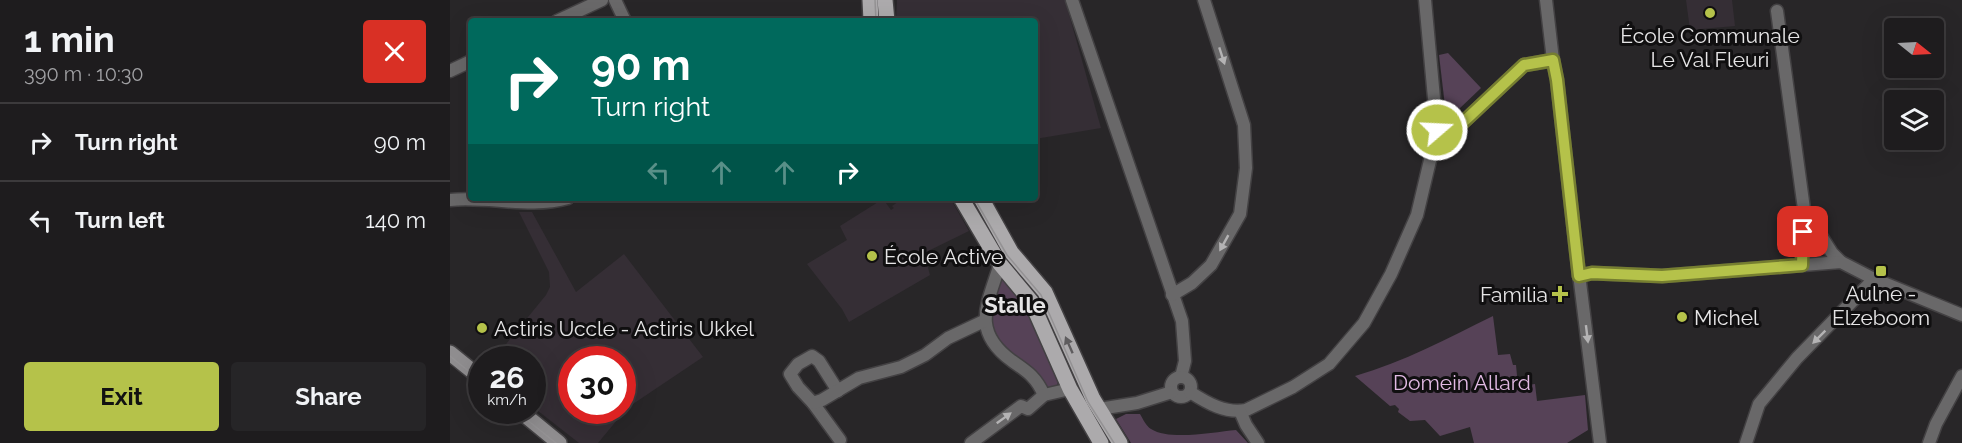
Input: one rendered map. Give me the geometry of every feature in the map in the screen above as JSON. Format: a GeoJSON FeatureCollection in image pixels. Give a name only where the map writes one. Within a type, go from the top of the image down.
{"type":"FeatureCollection","features":[{"type":"Feature","properties":{"kind":"main road"},"geometry":{"type":"LineString","coordinates":[[870,0],[871,18]]}},
{"type":"Feature","properties":{"kind":"main road"},"geometry":{"type":"LineString","coordinates":[[885,0],[887,18]]}},
{"type":"Feature","properties":{"kind":"main road"},"geometry":{"type":"LineString","coordinates":[[963,201],[1000,264],[1031,301],[1070,389],[1101,443]]}},
{"type":"Feature","properties":{"kind":"main road"},"geometry":{"type":"LineString","coordinates":[[983,201],[1011,252],[1045,292],[1099,409],[1120,443]]}},
{"type":"Feature","properties":{"kind":"main road"},"geometry":{"type":"LineString","coordinates":[[450,353],[468,368]]}},
{"type":"Feature","properties":{"kind":"main road"},"geometry":{"type":"LineString","coordinates":[[536,424],[559,443]]}},
{"type":"Feature","properties":{"kind":"street"},"geometry":{"type":"LineString","coordinates":[[563,18],[602,0]]}},
{"type":"Feature","properties":{"kind":"street"},"geometry":{"type":"LineString","coordinates":[[615,0],[624,18]]}},
{"type":"Feature","properties":{"kind":"street"},"geometry":{"type":"LineString","coordinates":[[1071,0],[1182,321],[1185,361],[1181,377],[1172,382],[1172,392]]}},
{"type":"Feature","properties":{"kind":"street"},"geometry":{"type":"LineString","coordinates":[[1172,295],[1192,283],[1211,265],[1240,214],[1246,168],[1244,125],[1204,0]]}},
{"type":"Feature","properties":{"kind":"street"},"geometry":{"type":"LineString","coordinates":[[1190,392],[1212,405],[1240,411],[1293,387],[1329,364],[1364,323],[1391,274],[1417,215],[1437,130],[1425,0]]}},
{"type":"Feature","properties":{"kind":"street"},"geometry":{"type":"LineString","coordinates":[[1546,0],[1600,443]]}},
{"type":"Feature","properties":{"kind":"street"},"geometry":{"type":"LineString","coordinates":[[1777,11],[1804,209],[1802,265]]}},
{"type":"Feature","properties":{"kind":"street"},"geometry":{"type":"LineString","coordinates":[[1437,130],[1456,129],[1524,65],[1553,60]]}},
{"type":"Feature","properties":{"kind":"street"},"geometry":{"type":"LineString","coordinates":[[450,71],[468,62]]}},
{"type":"Feature","properties":{"kind":"street"},"geometry":{"type":"LineString","coordinates":[[450,200],[468,198]]}},
{"type":"Feature","properties":{"kind":"street"},"geometry":{"type":"LineString","coordinates":[[1804,209],[1832,253],[1841,262],[1874,279],[1962,315]]}},
{"type":"Feature","properties":{"kind":"street"},"geometry":{"type":"LineString","coordinates":[[1579,276],[1592,273],[1662,276],[1841,262]]}},
{"type":"Feature","properties":{"kind":"street"},"geometry":{"type":"LineString","coordinates":[[1000,264],[988,299],[984,321],[992,342],[1008,358],[1035,378],[1044,395]]}},
{"type":"Feature","properties":{"kind":"street"},"geometry":{"type":"LineString","coordinates":[[1746,443],[1760,404],[1797,358],[1874,279]]}},
{"type":"Feature","properties":{"kind":"street"},"geometry":{"type":"LineString","coordinates":[[813,403],[859,378],[901,367],[925,355],[948,338],[984,321]]}},
{"type":"Feature","properties":{"kind":"street"},"geometry":{"type":"LineString","coordinates":[[838,391],[819,361],[812,356],[798,364],[790,374],[840,440]]}},
{"type":"Feature","properties":{"kind":"street"},"geometry":{"type":"LineString","coordinates":[[1929,443],[1936,424],[1962,376]]}},
{"type":"Feature","properties":{"kind":"street"},"geometry":{"type":"LineString","coordinates":[[1181,377],[1190,382],[1190,392]]}},
{"type":"Feature","properties":{"kind":"street"},"geometry":{"type":"LineString","coordinates":[[971,443],[1021,406],[1029,408],[1044,395],[1070,389]]}},
{"type":"Feature","properties":{"kind":"street"},"geometry":{"type":"LineString","coordinates":[[1172,392],[1181,398],[1190,392]]}},
{"type":"Feature","properties":{"kind":"street"},"geometry":{"type":"LineString","coordinates":[[1099,409],[1137,403],[1172,392]]}},
{"type":"Feature","properties":{"kind":"street"},"geometry":{"type":"LineString","coordinates":[[1240,411],[1258,443]]}},
{"type":"Feature","properties":{"kind":"shaded area"},"geometry":{"type":"Polygon","coordinates":[[[897,0],[1065,0],[1101,128],[1038,138],[1038,18],[896,18],[897,0]]]}},
{"type":"Feature","properties":{"kind":"shaded area","name":"École Communale Le Val Fleuri"},"geometry":{"type":"Polygon","coordinates":[[[1686,0],[1732,0],[1735,26],[1690,30],[1686,0]]]}},
{"type":"Feature","properties":{"kind":"shaded area","name":"École Active"},"geometry":{"type":"Polygon","coordinates":[[[880,201],[884,201],[891,210],[894,208],[892,206],[900,201],[952,201],[969,231],[924,253],[930,275],[849,322],[842,309],[807,264],[847,240],[840,226],[880,201]]]}},
{"type":"Feature","properties":{"kind":"shaded area"},"geometry":{"type":"Polygon","coordinates":[[[519,212],[532,212],[576,292],[624,254],[703,357],[636,402],[636,346],[558,346],[558,424],[614,424],[598,443],[579,443],[546,417],[546,346],[504,346],[550,287],[549,272],[519,212]]]}},
{"type":"Feature","properties":{"kind":"green space"},"geometry":{"type":"Polygon","coordinates":[[[1448,53],[1481,88],[1458,110],[1452,112],[1445,106],[1439,55],[1448,53]]]}},
{"type":"Feature","properties":{"kind":"green space"},"geometry":{"type":"Polygon","coordinates":[[[1003,273],[1029,304],[1058,382],[1057,386],[1046,388],[1009,354],[994,333],[990,321],[990,309],[1003,273]]]}},
{"type":"Feature","properties":{"kind":"green space","name":"Domein Allard"},"geometry":{"type":"Polygon","coordinates":[[[1493,316],[1498,355],[1510,354],[1513,365],[1516,365],[1518,386],[1535,384],[1537,401],[1585,395],[1588,430],[1567,443],[1474,443],[1470,427],[1440,436],[1425,420],[1410,421],[1398,412],[1399,409],[1395,405],[1390,406],[1355,376],[1408,357],[1493,316]]]}},
{"type":"Feature","properties":{"kind":"green space"},"geometry":{"type":"Polygon","coordinates":[[[1126,414],[1140,414],[1149,428],[1159,433],[1192,435],[1236,430],[1248,443],[1131,443],[1116,419],[1126,414]]]}},
{"type":"Feature","properties":{"kind":"tram line"},"geometry":{"type":"LineString","coordinates":[[875,0],[876,18]]}},
{"type":"Feature","properties":{"kind":"tram line"},"geometry":{"type":"LineString","coordinates":[[976,201],[1007,255],[1041,295],[1088,402],[1114,443]]}},
{"type":"Feature","properties":{"kind":"tram line"},"geometry":{"type":"LineString","coordinates":[[450,356],[468,371]]}},
{"type":"Feature","properties":{"kind":"tram line"},"geometry":{"type":"LineString","coordinates":[[532,424],[556,443]]}},
{"type":"Feature","properties":{"kind":"place","name":"École Communale Le Val Fleuri"},"geometry":{"type":"Point","coordinates":[1710,13]}},
{"type":"Feature","properties":{"kind":"place","name":"École Active"},"geometry":{"type":"Point","coordinates":[872,256]}},
{"type":"Feature","properties":{"kind":"place","name":"Aulne - Elzeboom"},"geometry":{"type":"Point","coordinates":[1881,271]}},
{"type":"Feature","properties":{"kind":"place","name":"Familia"},"geometry":{"type":"Point","coordinates":[1560,294]}},
{"type":"Feature","properties":{"kind":"place","name":"Michel"},"geometry":{"type":"Point","coordinates":[1682,317]}},
{"type":"Feature","properties":{"kind":"place","name":"Actiris Uccle - Actiris Ukkel"},"geometry":{"type":"Point","coordinates":[482,328]}},
{"type":"Feature","properties":{"kind":"district","name":"Stalle"},"geometry":{"type":"Point","coordinates":[1015,305]}},
{"type":"Feature","properties":{"kind":"route"},"geometry":{"type":"LineString","coordinates":[[1437,130],[1456,129],[1524,65],[1553,60],[1579,276],[1592,273],[1662,276],[1802,265],[1803,232]]}}]}
